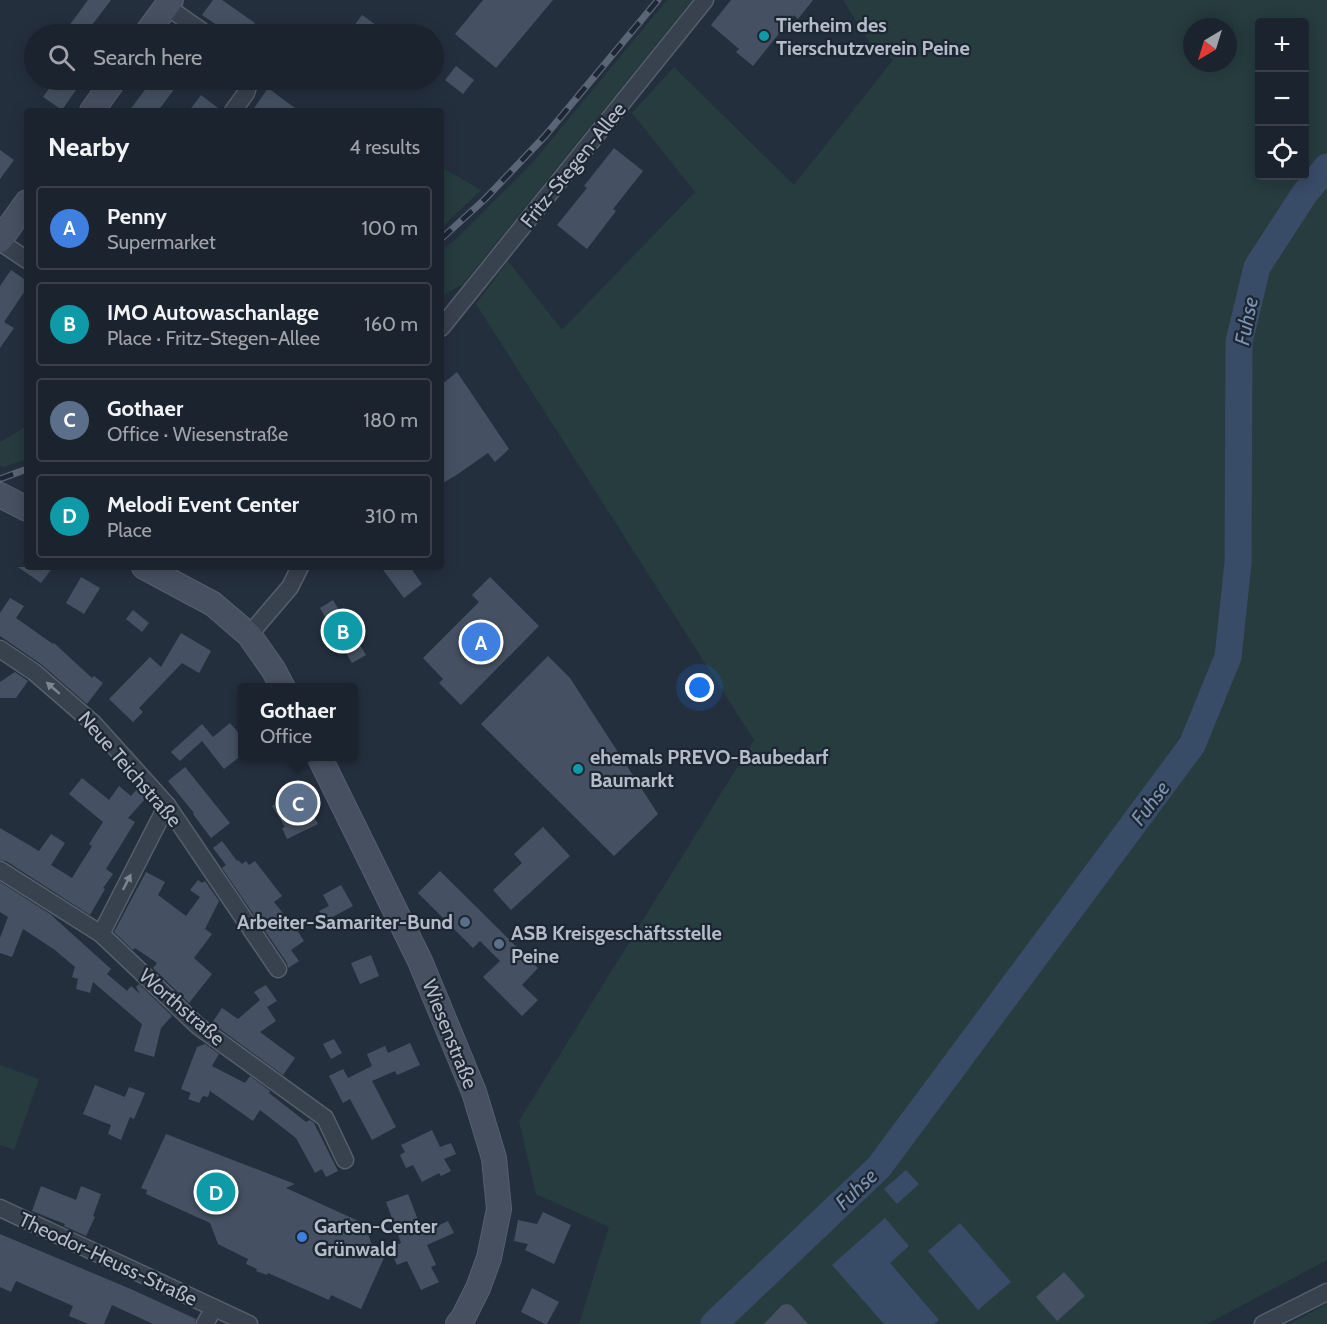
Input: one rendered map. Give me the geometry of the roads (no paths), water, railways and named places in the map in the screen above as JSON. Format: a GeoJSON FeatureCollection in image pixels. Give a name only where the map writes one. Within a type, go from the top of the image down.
{"type":"FeatureCollection","features":[{"type":"Feature","properties":{"kind":"street","name":"Fritz-Stegen-Allee"},"geometry":{"type":"LineString","coordinates":[[444,324],[705,0]]}},
{"type":"Feature","properties":{"kind":"street"},"geometry":{"type":"LineString","coordinates":[[153,24],[168,3],[194,24]]}},
{"type":"Feature","properties":{"kind":"street"},"geometry":{"type":"LineString","coordinates":[[94,108],[107,90]]}},
{"type":"Feature","properties":{"kind":"street"},"geometry":{"type":"LineString","coordinates":[[235,108],[247,90]]}},
{"type":"Feature","properties":{"kind":"street"},"geometry":{"type":"LineString","coordinates":[[24,206],[0,241],[24,258]]}},
{"type":"Feature","properties":{"kind":"street"},"geometry":{"type":"LineString","coordinates":[[0,495],[24,507]]}},
{"type":"Feature","properties":{"kind":"street"},"geometry":{"type":"LineString","coordinates":[[150,570],[213,604],[249,635],[281,683]]}},
{"type":"Feature","properties":{"kind":"street"},"geometry":{"type":"LineString","coordinates":[[249,635],[290,587],[298,570]]}},
{"type":"Feature","properties":{"kind":"street","name":"Neue Teichstraße"},"geometry":{"type":"LineString","coordinates":[[0,650],[34,672],[94,723],[167,805],[278,969]]}},
{"type":"Feature","properties":{"kind":"street","name":"Wiesenstraße"},"geometry":{"type":"LineString","coordinates":[[322,761],[420,961],[474,1092],[494,1158],[499,1209],[489,1258],[478,1288],[458,1324]]}},
{"type":"Feature","properties":{"kind":"street"},"geometry":{"type":"LineString","coordinates":[[101,934],[167,805]]}},
{"type":"Feature","properties":{"kind":"street","name":"Worthstraße"},"geometry":{"type":"LineString","coordinates":[[0,870],[101,934],[198,1026],[326,1118],[345,1160]]}},
{"type":"Feature","properties":{"kind":"street","name":"Theodor-Heuss-Straße"},"geometry":{"type":"LineString","coordinates":[[0,1208],[249,1324]]}},
{"type":"Feature","properties":{"kind":"street"},"geometry":{"type":"LineString","coordinates":[[1263,1324],[1327,1292]]}},
{"type":"Feature","properties":{"kind":"street"},"geometry":{"type":"LineString","coordinates":[[205,1324],[214,1308]]}},
{"type":"Feature","properties":{"kind":"water"},"geometry":{"type":"Polygon","coordinates":[[[906,1170],[919,1184],[897,1204],[884,1189],[906,1170]]]}},
{"type":"Feature","properties":{"kind":"water"},"geometry":{"type":"Polygon","coordinates":[[[885,1218],[909,1246],[890,1263],[939,1320],[934,1324],[884,1324],[832,1265],[885,1218]]]}},
{"type":"Feature","properties":{"kind":"water"},"geometry":{"type":"Polygon","coordinates":[[[960,1223],[1011,1282],[978,1310],[928,1251],[960,1223]]]}},
{"type":"Feature","properties":{"kind":"waterway","name":"Fuhse"},"geometry":{"type":"LineString","coordinates":[[714,1324],[879,1167],[1192,745],[1228,657],[1238,563],[1239,342],[1257,267],[1305,193],[1327,167]]}},
{"type":"Feature","properties":{"kind":"railway"},"geometry":{"type":"LineString","coordinates":[[444,236],[485,199],[545,136],[658,0]]}},
{"type":"Feature","properties":{"kind":"railway"},"geometry":{"type":"LineString","coordinates":[[0,479],[24,470]]}},
{"type":"Feature","properties":{"kind":"place","name":"Tierheim des Tierschutzverein Peine"},"geometry":{"type":"Point","coordinates":[764,36]}},
{"type":"Feature","properties":{"kind":"place","name":"IMO Autowaschanlage"},"geometry":{"type":"Point","coordinates":[343,631]}},
{"type":"Feature","properties":{"kind":"place","name":"Penny"},"geometry":{"type":"Point","coordinates":[481,642]}},
{"type":"Feature","properties":{"kind":"place","name":"ehemals PREVO-Baubedarf Baumarkt"},"geometry":{"type":"Point","coordinates":[578,769]}},
{"type":"Feature","properties":{"kind":"place","name":"Gothaer"},"geometry":{"type":"Point","coordinates":[298,803]}},
{"type":"Feature","properties":{"kind":"place","name":"Arbeiter-Samariter-Bund"},"geometry":{"type":"Point","coordinates":[465,922]}},
{"type":"Feature","properties":{"kind":"place","name":"ASB Kreisgeschäftsstelle Peine"},"geometry":{"type":"Point","coordinates":[499,944]}},
{"type":"Feature","properties":{"kind":"place","name":"Melodi Event Center"},"geometry":{"type":"Point","coordinates":[216,1192]}},
{"type":"Feature","properties":{"kind":"place","name":"Garten-Center Grünwald"},"geometry":{"type":"Point","coordinates":[302,1237]}}]}
